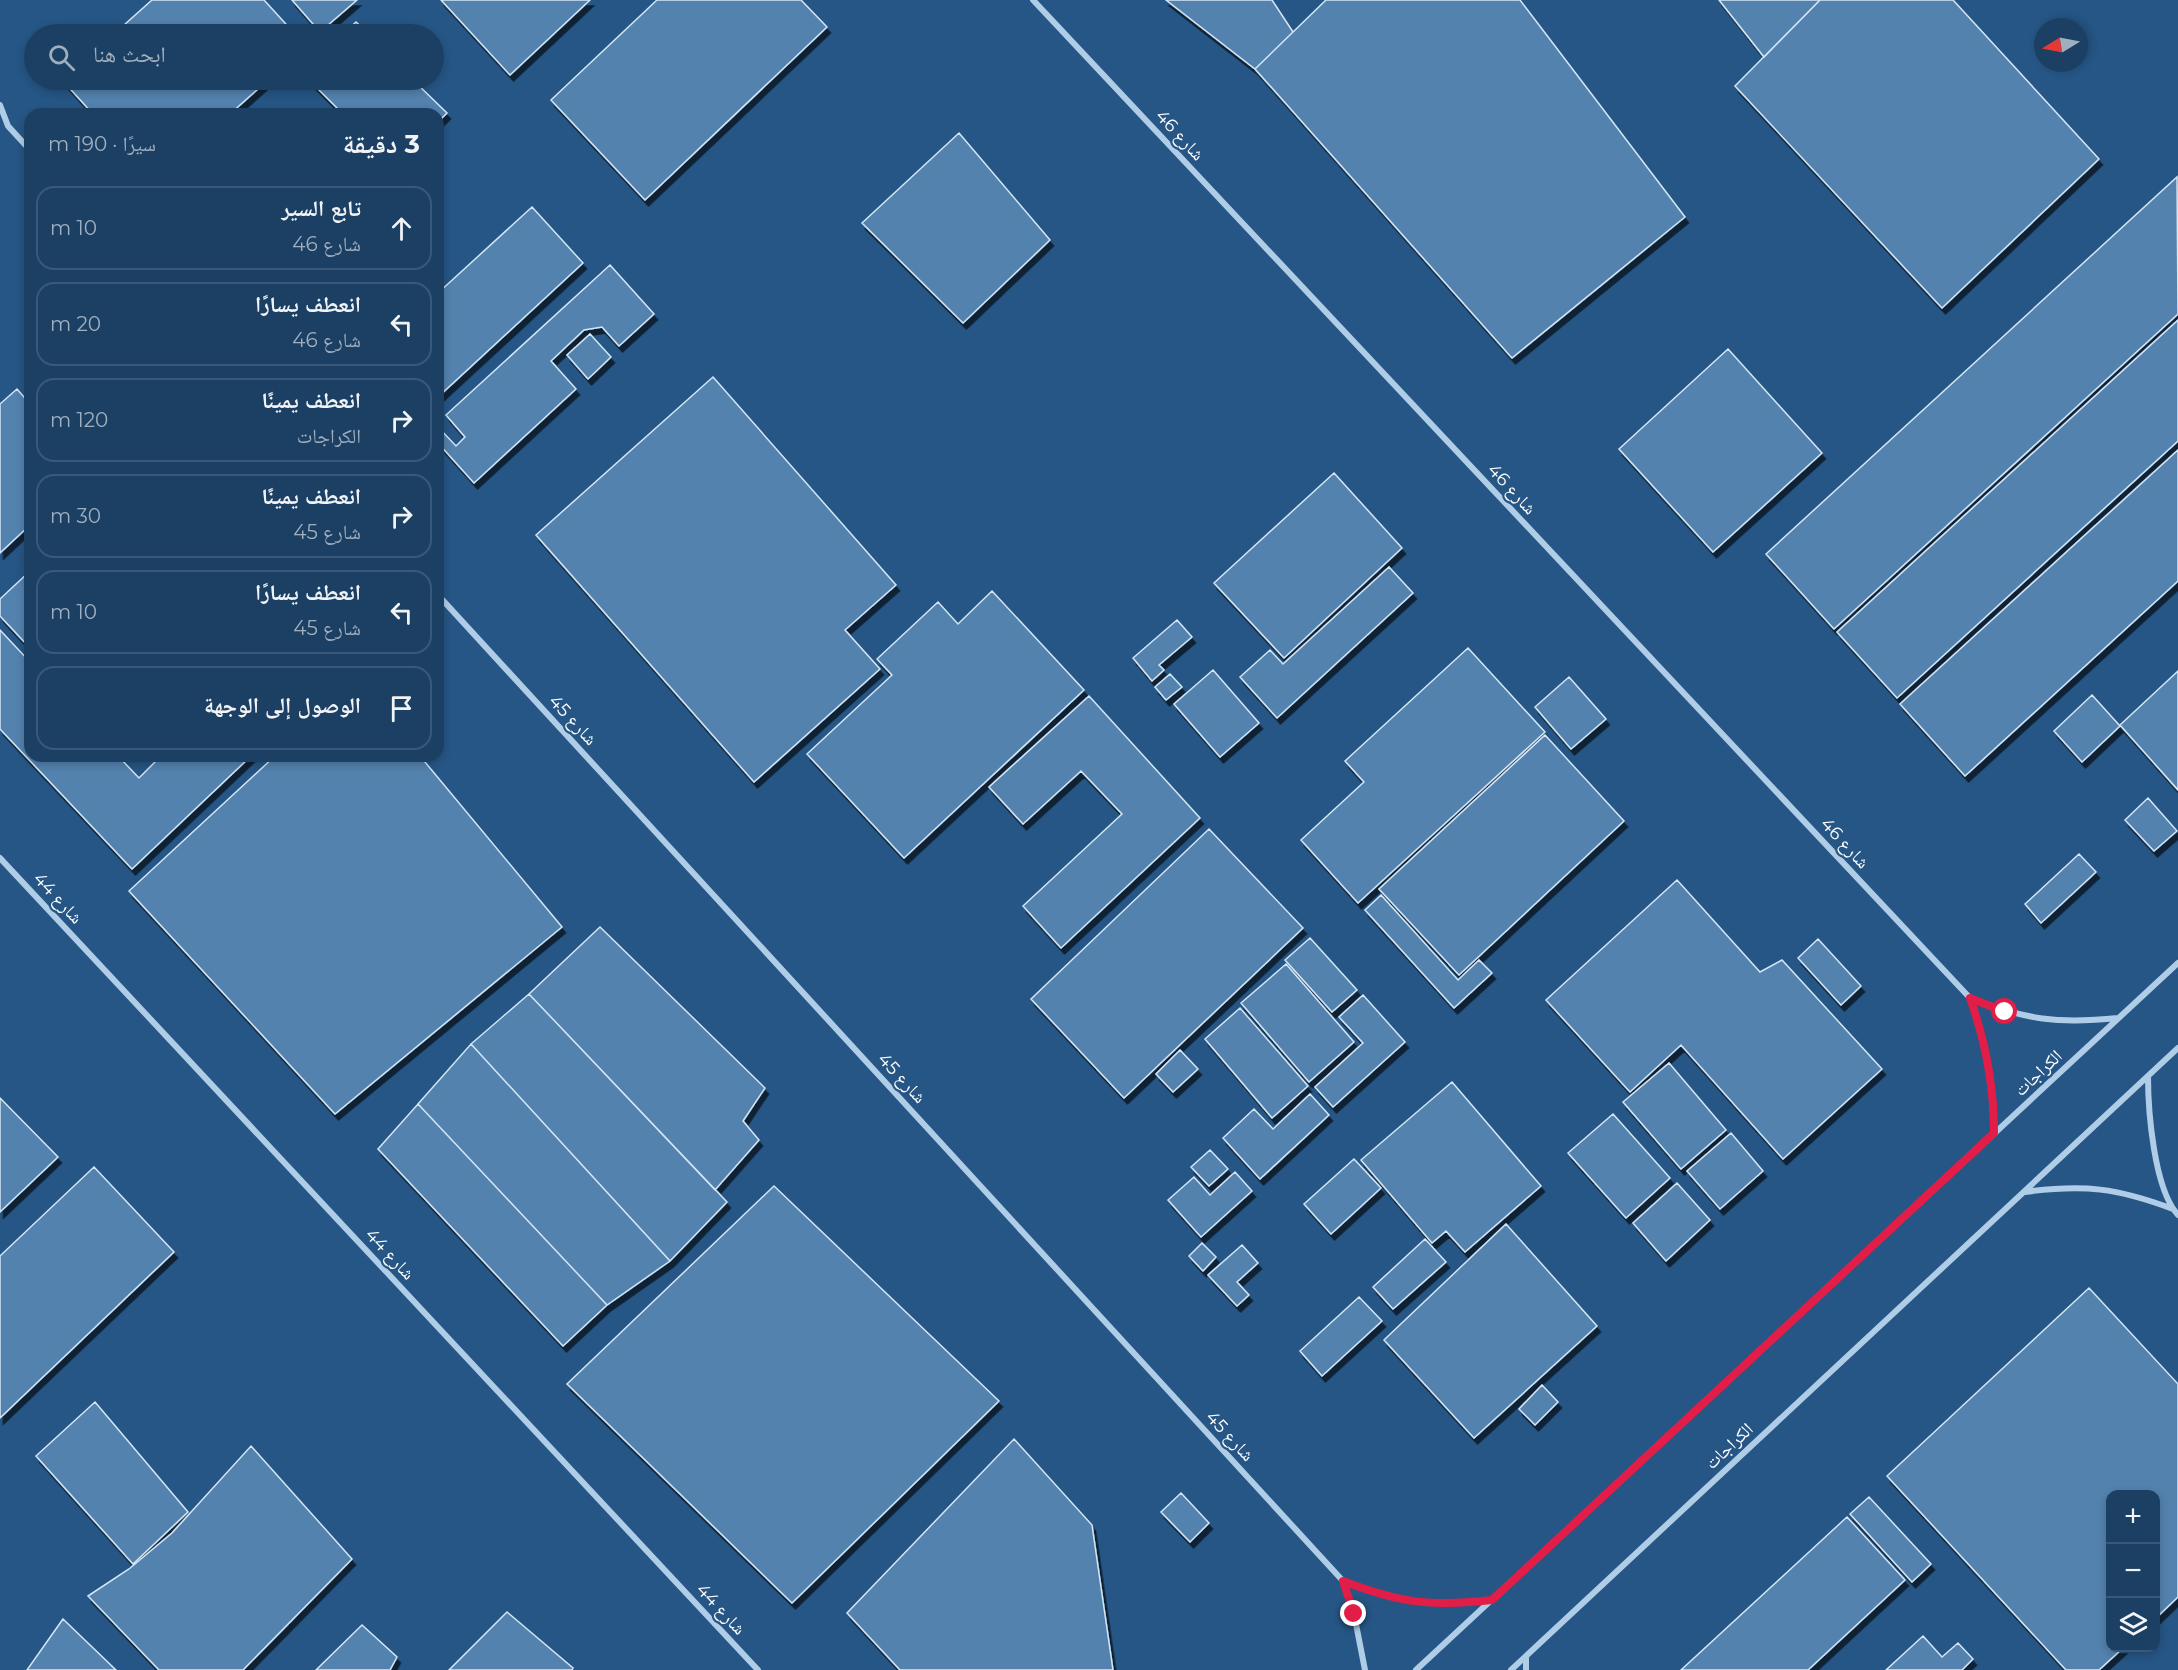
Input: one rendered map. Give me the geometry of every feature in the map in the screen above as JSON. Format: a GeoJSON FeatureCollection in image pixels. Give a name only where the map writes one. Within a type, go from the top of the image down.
{"type":"FeatureCollection","features":[{"type":"Feature","properties":{"kind":"street","name":"شارع 46"},"geometry":{"type":"LineString","coordinates":[[1033,0],[1970,998],[1989,1064],[1994,1098],[1994,1133]]}},
{"type":"Feature","properties":{"kind":"street"},"geometry":{"type":"LineString","coordinates":[[0,105],[8,126],[24,143]]}},
{"type":"Feature","properties":{"kind":"street"},"geometry":{"type":"LineString","coordinates":[[0,123],[8,126]]}},
{"type":"Feature","properties":{"kind":"street","name":"شارع 45"},"geometry":{"type":"LineString","coordinates":[[444,602],[1343,1581],[1354,1614],[1365,1670]]}},
{"type":"Feature","properties":{"kind":"street","name":"شارع 44"},"geometry":{"type":"LineString","coordinates":[[0,858],[758,1670]]}},
{"type":"Feature","properties":{"kind":"street","name":"الكراجات"},"geometry":{"type":"LineString","coordinates":[[1416,1670],[2178,963]]}},
{"type":"Feature","properties":{"kind":"street","name":"شارع 46"},"geometry":{"type":"LineString","coordinates":[[1970,998],[2005,1012],[2043,1020],[2081,1022],[2119,1018]]}},
{"type":"Feature","properties":{"kind":"street","name":"الكراجات"},"geometry":{"type":"LineString","coordinates":[[1511,1670],[2178,1048]]}},
{"type":"Feature","properties":{"kind":"street"},"geometry":{"type":"LineString","coordinates":[[2148,1076],[2148,1110],[2153,1144],[2161,1177],[2173,1209],[2178,1215]]}},
{"type":"Feature","properties":{"kind":"street"},"geometry":{"type":"LineString","coordinates":[[2024,1192],[2062,1187],[2100,1188],[2137,1195],[2173,1209]]}},
{"type":"Feature","properties":{"kind":"street","name":"شارع 45"},"geometry":{"type":"LineString","coordinates":[[1343,1581],[1379,1595],[1416,1603],[1454,1604],[1492,1600]]}},
{"type":"Feature","properties":{"kind":"street"},"geometry":{"type":"LineString","coordinates":[[1526,1656],[1526,1670]]}},
{"type":"Feature","properties":{"kind":"building"},"geometry":{"type":"Polygon","coordinates":[[[152,0],[264,0],[286,24],[125,24],[152,0]]]}},
{"type":"Feature","properties":{"kind":"building"},"geometry":{"type":"Polygon","coordinates":[[[292,0],[357,0],[329,24],[313,24],[292,0]]]}},
{"type":"Feature","properties":{"kind":"building"},"geometry":{"type":"Polygon","coordinates":[[[441,0],[590,0],[510,75],[441,0]]]}},
{"type":"Feature","properties":{"kind":"building"},"geometry":{"type":"Polygon","coordinates":[[[657,0],[801,0],[827,27],[645,200],[551,100],[657,0]]]}},
{"type":"Feature","properties":{"kind":"building"},"geometry":{"type":"Polygon","coordinates":[[[1166,0],[1272,0],[1293,32],[1255,69],[1166,0]]]}},
{"type":"Feature","properties":{"kind":"building"},"geometry":{"type":"Polygon","coordinates":[[[1326,0],[1520,0],[1685,217],[1512,358],[1255,69],[1326,0]]]}},
{"type":"Feature","properties":{"kind":"building"},"geometry":{"type":"Polygon","coordinates":[[[1719,0],[1820,0],[1764,57],[1719,0]]]}},
{"type":"Feature","properties":{"kind":"building"},"geometry":{"type":"Polygon","coordinates":[[[1820,0],[1953,0],[2099,159],[1942,308],[1735,86],[1820,0]]]}},
{"type":"Feature","properties":{"kind":"building"},"geometry":{"type":"Polygon","coordinates":[[[71,90],[257,90],[237,108],[88,108],[71,90]]]}},
{"type":"Feature","properties":{"kind":"building"},"geometry":{"type":"Polygon","coordinates":[[[319,90],[423,90],[442,108],[337,108],[319,90]]]}},
{"type":"Feature","properties":{"kind":"building"},"geometry":{"type":"Polygon","coordinates":[[[959,133],[1050,240],[963,323],[862,223],[959,133]]]}},
{"type":"Feature","properties":{"kind":"building"},"geometry":{"type":"Polygon","coordinates":[[[2177,177],[2178,314],[1834,629],[1766,554],[2177,177]]]}},
{"type":"Feature","properties":{"kind":"building"},"geometry":{"type":"Polygon","coordinates":[[[532,207],[583,263],[444,391],[444,288],[532,207]]]}},
{"type":"Feature","properties":{"kind":"building"},"geometry":{"type":"Polygon","coordinates":[[[610,265],[654,314],[619,346],[602,327],[584,330],[551,361],[576,389],[474,483],[444,450],[444,433],[456,446],[465,437],[446,415],[610,265]]]}},
{"type":"Feature","properties":{"kind":"building"},"geometry":{"type":"Polygon","coordinates":[[[2178,320],[2178,441],[1897,698],[1837,632],[2178,320]]]}},
{"type":"Feature","properties":{"kind":"building"},"geometry":{"type":"Polygon","coordinates":[[[590,334],[611,357],[588,379],[567,355],[590,334]]]}},
{"type":"Feature","properties":{"kind":"building"},"geometry":{"type":"Polygon","coordinates":[[[1728,349],[1822,453],[1713,552],[1619,449],[1728,349]]]}},
{"type":"Feature","properties":{"kind":"building"},"geometry":{"type":"Polygon","coordinates":[[[713,377],[896,585],[845,630],[880,669],[754,782],[536,535],[713,377]]]}},
{"type":"Feature","properties":{"kind":"building"},"geometry":{"type":"Polygon","coordinates":[[[17,389],[24,397],[24,531],[0,553],[0,404],[17,389]]]}},
{"type":"Feature","properties":{"kind":"building"},"geometry":{"type":"Polygon","coordinates":[[[2178,450],[2178,581],[1965,776],[1900,704],[2178,450]]]}},
{"type":"Feature","properties":{"kind":"building"},"geometry":{"type":"Polygon","coordinates":[[[1334,473],[1402,548],[1284,658],[1214,583],[1334,473]]]}},
{"type":"Feature","properties":{"kind":"building"},"geometry":{"type":"Polygon","coordinates":[[[1389,567],[1413,593],[1277,718],[1240,677],[1270,650],[1283,664],[1389,567]]]}},
{"type":"Feature","properties":{"kind":"building"},"geometry":{"type":"Polygon","coordinates":[[[24,577],[24,642],[0,616],[0,599],[24,577]]]}},
{"type":"Feature","properties":{"kind":"building"},"geometry":{"type":"Polygon","coordinates":[[[992,591],[1084,690],[904,858],[807,754],[892,675],[877,659],[938,602],[958,624],[992,591]]]}},
{"type":"Feature","properties":{"kind":"building"},"geometry":{"type":"Polygon","coordinates":[[[1177,620],[1192,637],[1159,665],[1164,670],[1152,681],[1133,658],[1177,620]]]}},
{"type":"Feature","properties":{"kind":"building"},"geometry":{"type":"Polygon","coordinates":[[[0,630],[24,656],[24,754],[0,729],[0,630]]]}},
{"type":"Feature","properties":{"kind":"building"},"geometry":{"type":"Polygon","coordinates":[[[1468,648],[1545,732],[1358,903],[1301,840],[1364,782],[1345,761],[1468,648]]]}},
{"type":"Feature","properties":{"kind":"building"},"geometry":{"type":"Polygon","coordinates":[[[1213,670],[1259,723],[1220,757],[1174,704],[1213,670]]]}},
{"type":"Feature","properties":{"kind":"building"},"geometry":{"type":"Polygon","coordinates":[[[2178,671],[2178,790],[2120,725],[2178,671]]]}},
{"type":"Feature","properties":{"kind":"building"},"geometry":{"type":"Polygon","coordinates":[[[1170,674],[1182,687],[1166,700],[1155,687],[1170,674]]]}},
{"type":"Feature","properties":{"kind":"building"},"geometry":{"type":"Polygon","coordinates":[[[1569,677],[1606,719],[1571,749],[1535,707],[1569,677]]]}},
{"type":"Feature","properties":{"kind":"building"},"geometry":{"type":"Polygon","coordinates":[[[2092,695],[2120,726],[2082,762],[2054,731],[2092,695]]]}},
{"type":"Feature","properties":{"kind":"building"},"geometry":{"type":"Polygon","coordinates":[[[1089,696],[1200,818],[1061,948],[1023,906],[1122,814],[1081,771],[1023,824],[989,787],[1089,696]]]}},
{"type":"Feature","properties":{"kind":"building"},"geometry":{"type":"Polygon","coordinates":[[[1545,735],[1624,821],[1459,975],[1379,889],[1545,735]]]}},
{"type":"Feature","properties":{"kind":"building"},"geometry":{"type":"Polygon","coordinates":[[[31,762],[124,762],[139,778],[155,762],[245,762],[132,869],[31,762]]]}},
{"type":"Feature","properties":{"kind":"building"},"geometry":{"type":"Polygon","coordinates":[[[269,762],[425,762],[562,927],[335,1114],[129,891],[269,762]]]}},
{"type":"Feature","properties":{"kind":"building"},"geometry":{"type":"Polygon","coordinates":[[[2148,798],[2177,831],[2154,851],[2125,820],[2148,798]]]}},
{"type":"Feature","properties":{"kind":"building"},"geometry":{"type":"Polygon","coordinates":[[[1209,829],[1303,928],[1124,1098],[1031,999],[1209,829]]]}},
{"type":"Feature","properties":{"kind":"building"},"geometry":{"type":"Polygon","coordinates":[[[2079,854],[2096,872],[2041,923],[2025,904],[2079,854]]]}},
{"type":"Feature","properties":{"kind":"building"},"geometry":{"type":"Polygon","coordinates":[[[1677,880],[1760,972],[1782,960],[1882,1069],[1783,1159],[1681,1045],[1630,1092],[1546,1000],[1677,880]]]}},
{"type":"Feature","properties":{"kind":"building"},"geometry":{"type":"Polygon","coordinates":[[[1381,895],[1458,980],[1479,960],[1492,973],[1454,1008],[1365,910],[1381,895]]]}},
{"type":"Feature","properties":{"kind":"building"},"geometry":{"type":"Polygon","coordinates":[[[600,927],[765,1088],[743,1121],[759,1140],[715,1190],[529,994],[600,927]]]}},
{"type":"Feature","properties":{"kind":"building"},"geometry":{"type":"Polygon","coordinates":[[[1310,938],[1357,990],[1332,1012],[1285,960],[1310,938]]]}},
{"type":"Feature","properties":{"kind":"building"},"geometry":{"type":"Polygon","coordinates":[[[1818,939],[1861,986],[1841,1005],[1798,958],[1818,939]]]}},
{"type":"Feature","properties":{"kind":"building"},"geometry":{"type":"Polygon","coordinates":[[[1286,964],[1354,1042],[1309,1082],[1241,1003],[1286,964]]]}},
{"type":"Feature","properties":{"kind":"building"},"geometry":{"type":"Polygon","coordinates":[[[529,994],[727,1202],[670,1261],[471,1044],[529,994]]]}},
{"type":"Feature","properties":{"kind":"building"},"geometry":{"type":"Polygon","coordinates":[[[1363,995],[1405,1042],[1333,1107],[1315,1087],[1363,1043],[1339,1017],[1363,995]]]}},
{"type":"Feature","properties":{"kind":"building"},"geometry":{"type":"Polygon","coordinates":[[[1240,1008],[1308,1086],[1272,1118],[1205,1039],[1240,1008]]]}},
{"type":"Feature","properties":{"kind":"building"},"geometry":{"type":"Polygon","coordinates":[[[471,1044],[670,1261],[607,1305],[418,1104],[471,1044]]]}},
{"type":"Feature","properties":{"kind":"building"},"geometry":{"type":"Polygon","coordinates":[[[1180,1050],[1198,1069],[1173,1092],[1156,1074],[1180,1050]]]}},
{"type":"Feature","properties":{"kind":"building"},"geometry":{"type":"Polygon","coordinates":[[[1669,1063],[1726,1130],[1681,1169],[1623,1102],[1669,1063]]]}},
{"type":"Feature","properties":{"kind":"building"},"geometry":{"type":"Polygon","coordinates":[[[1452,1082],[1541,1186],[1465,1252],[1446,1231],[1432,1243],[1361,1160],[1452,1082]]]}},
{"type":"Feature","properties":{"kind":"building"},"geometry":{"type":"Polygon","coordinates":[[[1310,1094],[1329,1115],[1260,1179],[1223,1138],[1254,1109],[1273,1129],[1310,1094]]]}},
{"type":"Feature","properties":{"kind":"building"},"geometry":{"type":"Polygon","coordinates":[[[0,1098],[58,1157],[0,1212],[0,1098]]]}},
{"type":"Feature","properties":{"kind":"building"},"geometry":{"type":"Polygon","coordinates":[[[418,1104],[607,1305],[563,1346],[378,1149],[418,1104]]]}},
{"type":"Feature","properties":{"kind":"building"},"geometry":{"type":"Polygon","coordinates":[[[1613,1114],[1670,1178],[1626,1218],[1568,1153],[1613,1114]]]}},
{"type":"Feature","properties":{"kind":"building"},"geometry":{"type":"Polygon","coordinates":[[[1731,1133],[1763,1171],[1720,1209],[1687,1171],[1731,1133]]]}},
{"type":"Feature","properties":{"kind":"building"},"geometry":{"type":"Polygon","coordinates":[[[1210,1150],[1228,1169],[1209,1186],[1191,1167],[1210,1150]]]}},
{"type":"Feature","properties":{"kind":"building"},"geometry":{"type":"Polygon","coordinates":[[[1354,1159],[1381,1188],[1331,1234],[1304,1204],[1354,1159]]]}},
{"type":"Feature","properties":{"kind":"building"},"geometry":{"type":"Polygon","coordinates":[[[94,1167],[174,1252],[0,1418],[0,1256],[94,1167]]]}},
{"type":"Feature","properties":{"kind":"building"},"geometry":{"type":"Polygon","coordinates":[[[1235,1172],[1252,1191],[1201,1237],[1168,1200],[1194,1177],[1210,1195],[1235,1172]]]}},
{"type":"Feature","properties":{"kind":"building"},"geometry":{"type":"Polygon","coordinates":[[[1677,1183],[1710,1220],[1666,1261],[1633,1223],[1677,1183]]]}},
{"type":"Feature","properties":{"kind":"building"},"geometry":{"type":"Polygon","coordinates":[[[774,1186],[999,1401],[792,1603],[567,1384],[774,1186]]]}},
{"type":"Feature","properties":{"kind":"building"},"geometry":{"type":"Polygon","coordinates":[[[1506,1224],[1597,1326],[1474,1438],[1384,1340],[1506,1224]]]}},
{"type":"Feature","properties":{"kind":"building"},"geometry":{"type":"Polygon","coordinates":[[[1425,1239],[1446,1262],[1393,1309],[1373,1287],[1425,1239]]]}},
{"type":"Feature","properties":{"kind":"building"},"geometry":{"type":"Polygon","coordinates":[[[1202,1243],[1216,1257],[1203,1271],[1189,1256],[1202,1243]]]}},
{"type":"Feature","properties":{"kind":"building"},"geometry":{"type":"Polygon","coordinates":[[[1242,1245],[1258,1263],[1237,1282],[1249,1295],[1237,1306],[1208,1275],[1242,1245]]]}},
{"type":"Feature","properties":{"kind":"building"},"geometry":{"type":"Polygon","coordinates":[[[2089,1288],[2178,1384],[2178,1597],[2160,1614],[2160,1490],[2106,1490],[2106,1652],[2119,1652],[2099,1670],[2066,1670],[1887,1476],[2089,1288]]]}},
{"type":"Feature","properties":{"kind":"building"},"geometry":{"type":"Polygon","coordinates":[[[1359,1297],[1382,1321],[1322,1376],[1300,1351],[1359,1297]]]}},
{"type":"Feature","properties":{"kind":"building"},"geometry":{"type":"Polygon","coordinates":[[[1542,1385],[1558,1402],[1535,1425],[1519,1409],[1542,1385]]]}},
{"type":"Feature","properties":{"kind":"building"},"geometry":{"type":"Polygon","coordinates":[[[95,1402],[188,1512],[133,1564],[36,1456],[95,1402]]]}},
{"type":"Feature","properties":{"kind":"building"},"geometry":{"type":"Polygon","coordinates":[[[1014,1439],[1092,1525],[1113,1670],[900,1670],[847,1613],[1014,1439]]]}},
{"type":"Feature","properties":{"kind":"building"},"geometry":{"type":"Polygon","coordinates":[[[251,1446],[352,1559],[243,1670],[159,1670],[88,1596],[129,1569],[172,1533],[251,1446]]]}},
{"type":"Feature","properties":{"kind":"building"},"geometry":{"type":"Polygon","coordinates":[[[1181,1493],[1209,1523],[1190,1542],[1161,1512],[1181,1493]]]}},
{"type":"Feature","properties":{"kind":"building"},"geometry":{"type":"Polygon","coordinates":[[[1869,1497],[1931,1564],[1912,1582],[1850,1514],[1869,1497]]]}},
{"type":"Feature","properties":{"kind":"building"},"geometry":{"type":"Polygon","coordinates":[[[1847,1517],[1905,1580],[1808,1670],[1681,1670],[1847,1517]]]}},
{"type":"Feature","properties":{"kind":"building"},"geometry":{"type":"Polygon","coordinates":[[[507,1612],[573,1668],[572,1670],[449,1670],[507,1612]]]}},
{"type":"Feature","properties":{"kind":"building"},"geometry":{"type":"Polygon","coordinates":[[[63,1619],[116,1670],[27,1670],[63,1619]]]}},
{"type":"Feature","properties":{"kind":"building"},"geometry":{"type":"Polygon","coordinates":[[[362,1625],[397,1657],[390,1670],[316,1670],[362,1625]]]}},
{"type":"Feature","properties":{"kind":"building"},"geometry":{"type":"Polygon","coordinates":[[[1923,1636],[1942,1657],[1958,1643],[1973,1659],[1962,1670],[1886,1670],[1923,1636]]]}},
{"type":"Feature","properties":{"kind":"route"},"geometry":{"type":"LineString","coordinates":[[1354,1614],[1343,1581],[1379,1595],[1416,1603],[1454,1604],[1492,1600],[1994,1133],[1994,1098],[1989,1064],[1970,998],[2005,1012]]}}]}
